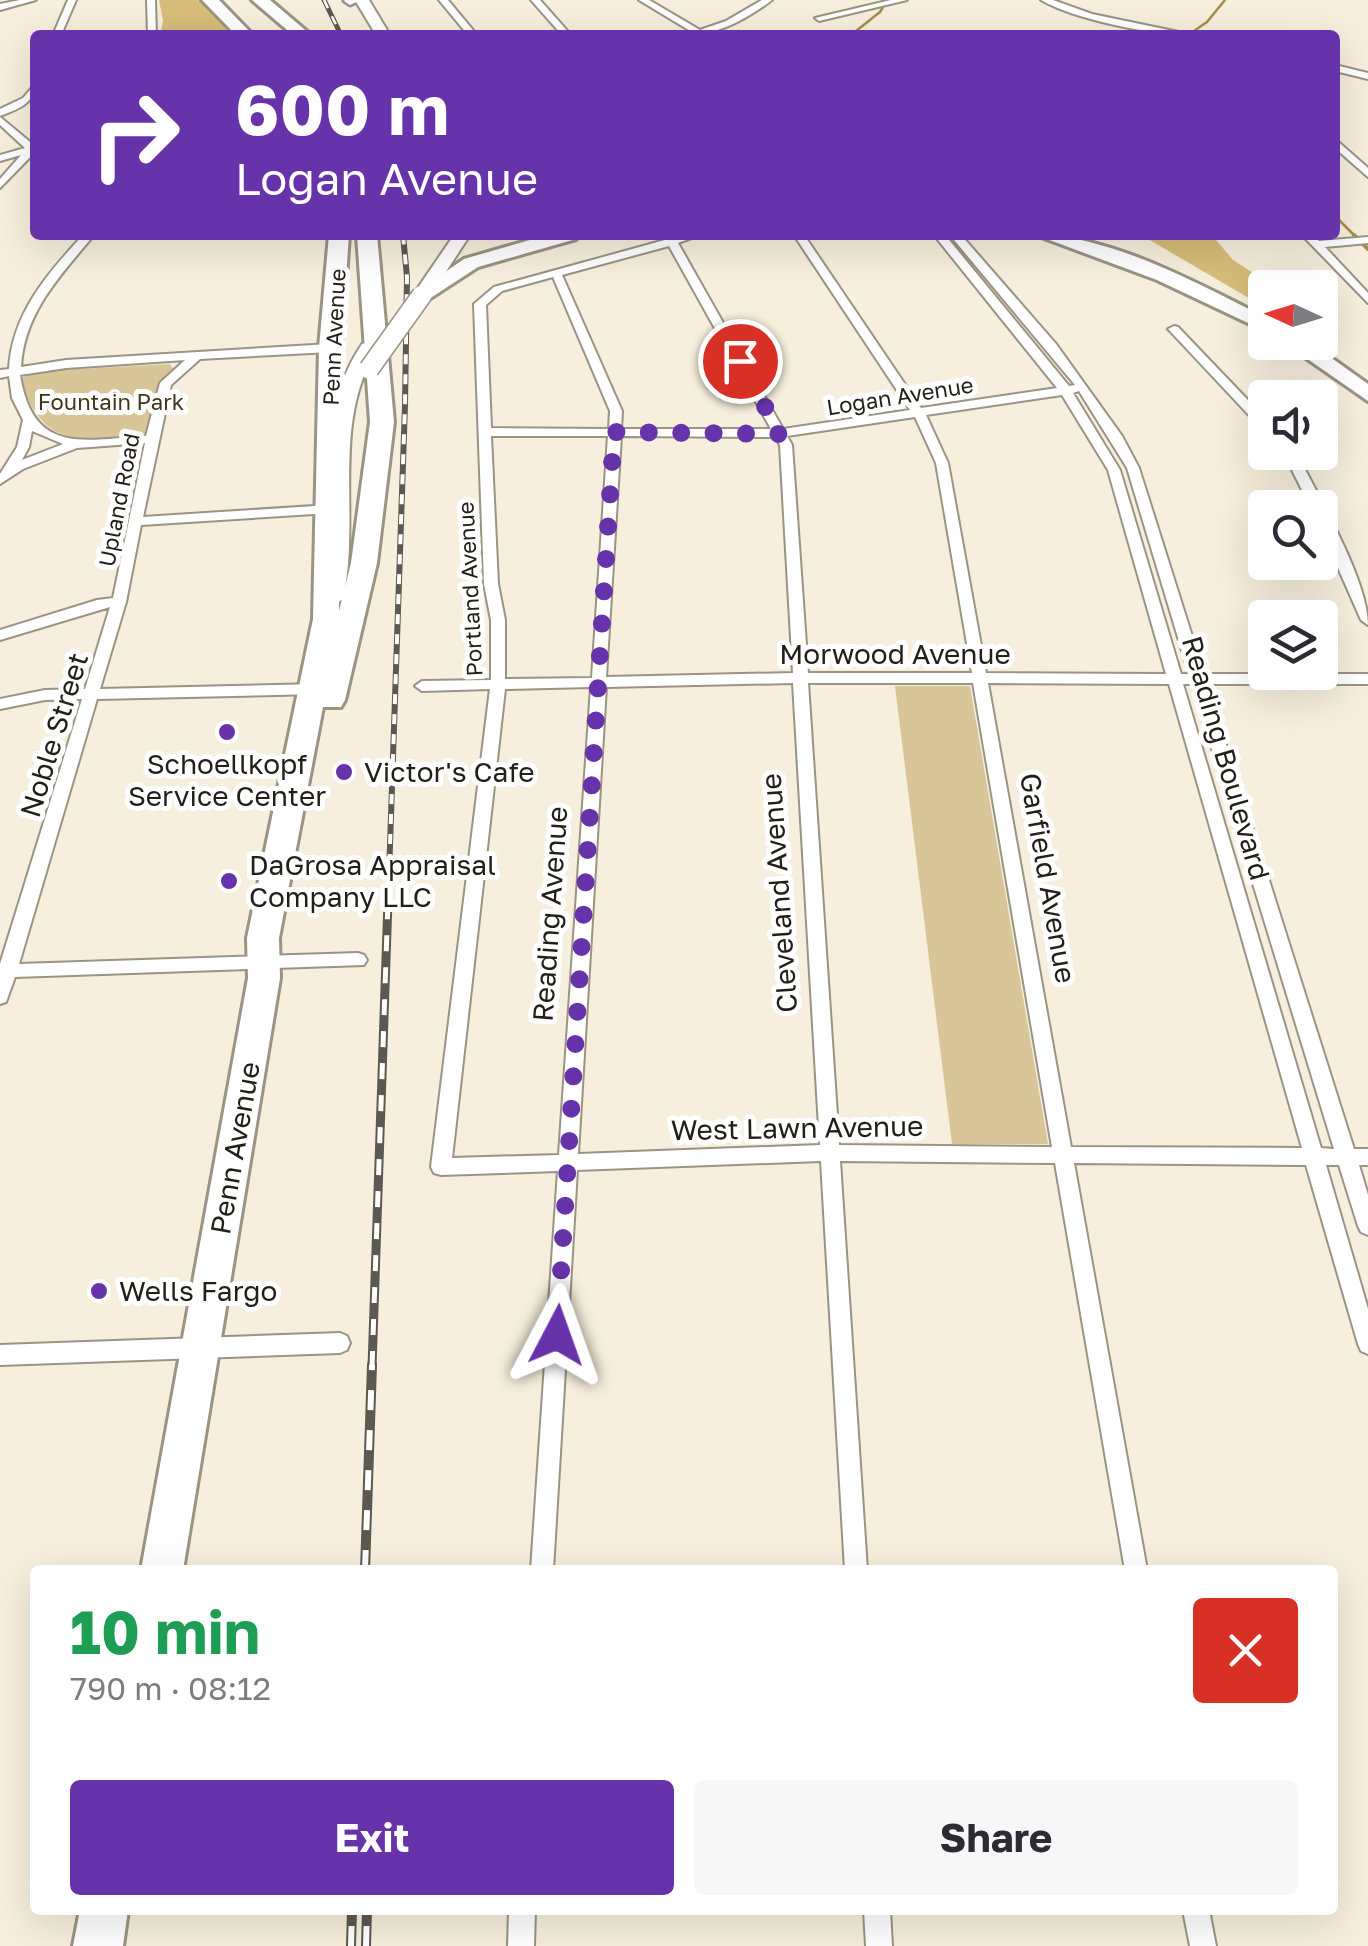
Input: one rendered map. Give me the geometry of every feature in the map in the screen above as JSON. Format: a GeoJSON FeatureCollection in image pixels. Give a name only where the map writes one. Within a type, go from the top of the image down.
{"type":"FeatureCollection","features":[{"type":"Feature","properties":{"kind":"highway"},"geometry":{"type":"LineString","coordinates":[[210,0],[239,30]]}},
{"type":"Feature","properties":{"kind":"highway"},"geometry":{"type":"LineString","coordinates":[[246,0],[279,30]]}},
{"type":"Feature","properties":{"kind":"highway"},"geometry":{"type":"LineString","coordinates":[[260,0],[297,30]]}},
{"type":"Feature","properties":{"kind":"highway"},"geometry":{"type":"LineString","coordinates":[[293,0],[308,30]]}},
{"type":"Feature","properties":{"kind":"highway","name":"Penn Avenue"},"geometry":{"type":"LineString","coordinates":[[338,620],[330,509],[330,348],[339,240]]}},
{"type":"Feature","properties":{"kind":"highway"},"geometry":{"type":"LineString","coordinates":[[330,348],[349,344],[358,332],[365,240]]}},
{"type":"Feature","properties":{"kind":"highway","name":"Penn Avenue"},"geometry":{"type":"LineString","coordinates":[[163,1565],[266,963],[262,938],[338,620],[364,563],[382,422],[365,240]]}},
{"type":"Feature","properties":{"kind":"highway"},"geometry":{"type":"LineString","coordinates":[[422,287],[470,263],[550,240]]}},
{"type":"Feature","properties":{"kind":"highway"},"geometry":{"type":"LineString","coordinates":[[1060,240],[1164,276],[1248,317]]}},
{"type":"Feature","properties":{"kind":"highway"},"geometry":{"type":"LineString","coordinates":[[1085,240],[1188,278],[1248,308]]}},
{"type":"Feature","properties":{"kind":"highway"},"geometry":{"type":"LineString","coordinates":[[1320,360],[1368,394]]}},
{"type":"Feature","properties":{"kind":"highway"},"geometry":{"type":"LineString","coordinates":[[1338,360],[1368,380]]}},
{"type":"Feature","properties":{"kind":"highway"},"geometry":{"type":"LineString","coordinates":[[98,1946],[103,1915]]}},
{"type":"Feature","properties":{"kind":"main road"},"geometry":{"type":"LineString","coordinates":[[354,0],[367,30]]}},
{"type":"Feature","properties":{"kind":"main road"},"geometry":{"type":"LineString","coordinates":[[354,0],[379,30]]}},
{"type":"Feature","properties":{"kind":"main road","name":"Penn Avenue"},"geometry":{"type":"LineString","coordinates":[[338,620],[357,418],[370,369],[446,240]]}},
{"type":"Feature","properties":{"kind":"main road","name":"Penn Avenue"},"geometry":{"type":"LineString","coordinates":[[338,620],[345,394],[369,348],[458,240]]}},
{"type":"Feature","properties":{"kind":"street"},"geometry":{"type":"LineString","coordinates":[[0,7],[32,0]]}},
{"type":"Feature","properties":{"kind":"street"},"geometry":{"type":"LineString","coordinates":[[59,30],[72,0]]}},
{"type":"Feature","properties":{"kind":"street"},"geometry":{"type":"LineString","coordinates":[[152,0],[152,30]]}},
{"type":"Feature","properties":{"kind":"street"},"geometry":{"type":"LineString","coordinates":[[444,0],[469,30]]}},
{"type":"Feature","properties":{"kind":"street"},"geometry":{"type":"LineString","coordinates":[[535,0],[563,30]]}},
{"type":"Feature","properties":{"kind":"street"},"geometry":{"type":"LineString","coordinates":[[643,0],[695,30]]}},
{"type":"Feature","properties":{"kind":"street"},"geometry":{"type":"LineString","coordinates":[[712,30],[768,0]]}},
{"type":"Feature","properties":{"kind":"street"},"geometry":{"type":"LineString","coordinates":[[819,18],[903,0]]}},
{"type":"Feature","properties":{"kind":"street"},"geometry":{"type":"LineString","coordinates":[[1032,0],[1083,19],[1129,30]]}},
{"type":"Feature","properties":{"kind":"street"},"geometry":{"type":"LineString","coordinates":[[1045,0],[1130,30]]}},
{"type":"Feature","properties":{"kind":"street"},"geometry":{"type":"LineString","coordinates":[[1340,67],[1368,74]]}},
{"type":"Feature","properties":{"kind":"street"},"geometry":{"type":"LineString","coordinates":[[30,94],[0,116],[30,146]]}},
{"type":"Feature","properties":{"kind":"street"},"geometry":{"type":"LineString","coordinates":[[1340,147],[1368,174]]}},
{"type":"Feature","properties":{"kind":"street"},"geometry":{"type":"LineString","coordinates":[[0,158],[30,150]]}},
{"type":"Feature","properties":{"kind":"street"},"geometry":{"type":"LineString","coordinates":[[0,185],[30,152]]}},
{"type":"Feature","properties":{"kind":"street"},"geometry":{"type":"LineString","coordinates":[[75,444],[48,436],[28,422],[6,373],[13,342],[38,294],[85,240]]}},
{"type":"Feature","properties":{"kind":"street"},"geometry":{"type":"LineString","coordinates":[[557,275],[679,240]]}},
{"type":"Feature","properties":{"kind":"street","name":"Garfield Avenue"},"geometry":{"type":"LineString","coordinates":[[802,240],[919,413],[945,474],[1135,1565]]}},
{"type":"Feature","properties":{"kind":"street","name":"Reading Boulevard"},"geometry":{"type":"LineString","coordinates":[[943,240],[1074,390],[1114,430],[1133,468],[1358,1157],[1368,1226]]}},
{"type":"Feature","properties":{"kind":"street","name":"Reading Boulevard"},"geometry":{"type":"LineString","coordinates":[[960,240],[1074,390],[1114,470],[1368,1344]]}},
{"type":"Feature","properties":{"kind":"street"},"geometry":{"type":"LineString","coordinates":[[1312,240],[1368,240]]}},
{"type":"Feature","properties":{"kind":"street"},"geometry":{"type":"LineString","coordinates":[[1312,240],[1368,300]]}},
{"type":"Feature","properties":{"kind":"street","name":"Cleveland Avenue"},"geometry":{"type":"LineString","coordinates":[[672,242],[786,445],[856,1565]]}},
{"type":"Feature","properties":{"kind":"street","name":"Portland Avenue"},"geometry":{"type":"LineString","coordinates":[[464,954],[498,686],[498,620],[491,584],[480,304],[498,289],[557,275]]}},
{"type":"Feature","properties":{"kind":"street","name":"Reading Avenue"},"geometry":{"type":"LineString","coordinates":[[542,1565],[614,432],[612,396],[557,275]]}},
{"type":"Feature","properties":{"kind":"street"},"geometry":{"type":"LineString","coordinates":[[1174,329],[1248,407]]}},
{"type":"Feature","properties":{"kind":"street"},"geometry":{"type":"LineString","coordinates":[[13,342],[39,358],[66,364]]}},
{"type":"Feature","properties":{"kind":"street"},"geometry":{"type":"LineString","coordinates":[[6,373],[66,364],[330,348]]}},
{"type":"Feature","properties":{"kind":"street","name":"Upland Road"},"geometry":{"type":"LineString","coordinates":[[0,635],[102,603],[120,602],[166,383],[196,357]]}},
{"type":"Feature","properties":{"kind":"street","name":"Logan Avenue"},"geometry":{"type":"LineString","coordinates":[[484,432],[780,434],[1074,390]]}},
{"type":"Feature","properties":{"kind":"street"},"geometry":{"type":"LineString","coordinates":[[4,477],[23,447],[28,422]]}},
{"type":"Feature","properties":{"kind":"street"},"geometry":{"type":"LineString","coordinates":[[4,477],[42,455],[75,444],[152,439]]}},
{"type":"Feature","properties":{"kind":"street"},"geometry":{"type":"LineString","coordinates":[[137,521],[330,509]]}},
{"type":"Feature","properties":{"kind":"street"},"geometry":{"type":"LineString","coordinates":[[1338,553],[1368,620]]}},
{"type":"Feature","properties":{"kind":"street","name":"Noble Street"},"geometry":{"type":"LineString","coordinates":[[0,997],[4,971],[120,602]]}},
{"type":"Feature","properties":{"kind":"street","name":"Morwood Avenue"},"geometry":{"type":"LineString","coordinates":[[422,686],[800,678],[1368,679]]}},
{"type":"Feature","properties":{"kind":"street"},"geometry":{"type":"LineString","coordinates":[[2,703],[45,695],[323,689]]}},
{"type":"Feature","properties":{"kind":"street","name":"West Lawn Avenue"},"geometry":{"type":"LineString","coordinates":[[464,954],[441,1166],[828,1154],[1358,1157]]}},
{"type":"Feature","properties":{"kind":"street"},"geometry":{"type":"LineString","coordinates":[[4,971],[358,960]]}},
{"type":"Feature","properties":{"kind":"street"},"geometry":{"type":"LineString","coordinates":[[0,1354],[340,1343]]}},
{"type":"Feature","properties":{"kind":"street"},"geometry":{"type":"LineString","coordinates":[[520,1946],[522,1915]]}},
{"type":"Feature","properties":{"kind":"street"},"geometry":{"type":"LineString","coordinates":[[877,1915],[880,1946]]}},
{"type":"Feature","properties":{"kind":"street"},"geometry":{"type":"LineString","coordinates":[[1197,1915],[1203,1946]]}},
{"type":"Feature","properties":{"kind":"green space","name":"Fountain Park"},"geometry":{"type":"Polygon","coordinates":[[[170,364],[174,370],[157,390],[147,433],[142,436],[66,436],[41,419],[20,380],[44,371],[170,364]]]}},
{"type":"Feature","properties":{"kind":"green space"},"geometry":{"type":"Polygon","coordinates":[[[895,686],[970,686],[1048,1144],[952,1144],[895,686]]]}},
{"type":"Feature","properties":{"kind":"shaded area"},"geometry":{"type":"Polygon","coordinates":[[[159,0],[198,0],[230,30],[161,30],[159,0]]]}},
{"type":"Feature","properties":{"kind":"shaded area"},"geometry":{"type":"Polygon","coordinates":[[[1150,240],[1216,240],[1233,260],[1249,270],[1248,297],[1150,240]]]}},
{"type":"Feature","properties":{"kind":"waterway"},"geometry":{"type":"LineString","coordinates":[[857,30],[880,12],[887,0]]}},
{"type":"Feature","properties":{"kind":"waterway"},"geometry":{"type":"LineString","coordinates":[[1195,30],[1225,0]]}},
{"type":"Feature","properties":{"kind":"waterway"},"geometry":{"type":"LineString","coordinates":[[1340,221],[1368,249]]}},
{"type":"Feature","properties":{"kind":"railway"},"geometry":{"type":"LineString","coordinates":[[324,0],[339,30]]}},
{"type":"Feature","properties":{"kind":"railway"},"geometry":{"type":"LineString","coordinates":[[388,904],[405,405],[407,277],[403,240]]}},
{"type":"Feature","properties":{"kind":"railway"},"geometry":{"type":"LineString","coordinates":[[372,1367],[388,901]]}},
{"type":"Feature","properties":{"kind":"railway"},"geometry":{"type":"LineString","coordinates":[[365,1565],[372,1365]]}},
{"type":"Feature","properties":{"kind":"railway"},"geometry":{"type":"LineString","coordinates":[[351,1946],[352,1915]]}},
{"type":"Feature","properties":{"kind":"railway"},"geometry":{"type":"LineString","coordinates":[[366,1946],[367,1915]]}},
{"type":"Feature","properties":{"kind":"place","name":"Schoellkopf Service Center"},"geometry":{"type":"Point","coordinates":[227,732]}},
{"type":"Feature","properties":{"kind":"place","name":"Victor's Cafe"},"geometry":{"type":"Point","coordinates":[344,772]}},
{"type":"Feature","properties":{"kind":"place","name":"DaGrosa Appraisal Company LLC"},"geometry":{"type":"Point","coordinates":[229,881]}},
{"type":"Feature","properties":{"kind":"place","name":"Wells Fargo"},"geometry":{"type":"Point","coordinates":[99,1291]}},
{"type":"Feature","properties":{"kind":"route"},"geometry":{"type":"LineString","coordinates":[[557,1335],[614,432],[780,434],[740,361]]}}]}
